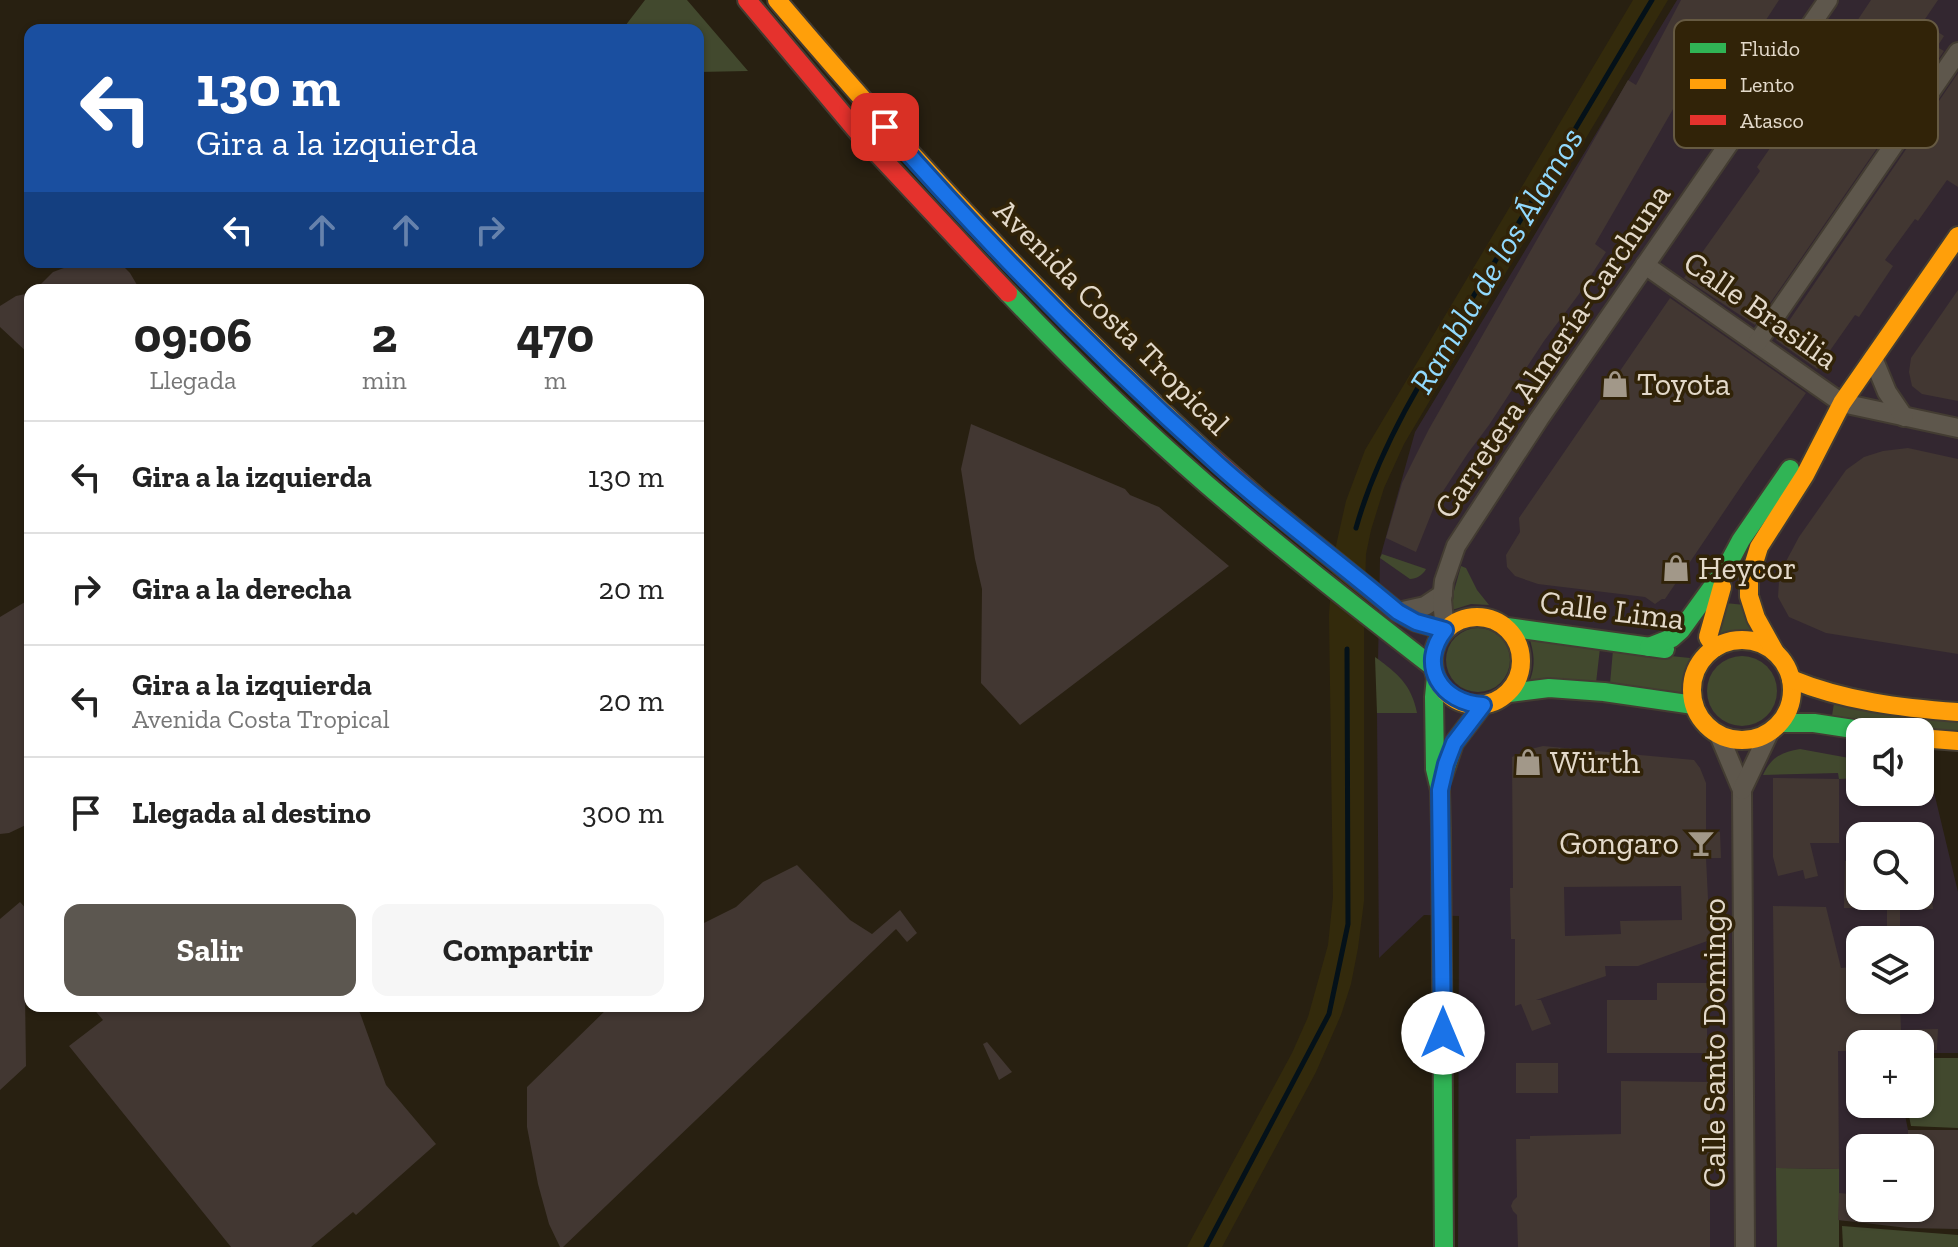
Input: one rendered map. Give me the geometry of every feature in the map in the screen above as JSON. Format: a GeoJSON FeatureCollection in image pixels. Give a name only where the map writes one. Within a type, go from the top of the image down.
{"type":"FeatureCollection","features":[{"type":"Feature","properties":{"kind":"main road","name":"Avenida Costa Tropical"},"geometry":{"type":"LineString","coordinates":[[747,0],[882,160],[1035,322],[1177,457],[1434,672]]}},
{"type":"Feature","properties":{"kind":"main road","name":"Avenida Costa Tropical"},"geometry":{"type":"LineString","coordinates":[[777,0],[928,176],[1151,403],[1220,466],[1398,612],[1416,622],[1445,630]]}},
{"type":"Feature","properties":{"kind":"main road"},"geometry":{"type":"LineString","coordinates":[[1775,728],[1788,710],[1792,695],[1791,679],[1758,621],[1749,598],[1755,558],[1765,536],[1806,473],[1842,403],[1958,236]]}},
{"type":"Feature","properties":{"kind":"main road"},"geometry":{"type":"LineString","coordinates":[[1649,647],[1672,638],[1681,630],[1809,442],[1831,421]]}},
{"type":"Feature","properties":{"kind":"main road"},"geometry":{"type":"LineString","coordinates":[[1726,568],[1694,676],[1694,705],[1700,717],[1719,735],[1736,740],[1753,739],[1775,728],[1814,723],[1846,728]]}},
{"type":"Feature","properties":{"kind":"main road"},"geometry":{"type":"LineString","coordinates":[[1434,672],[1444,690],[1454,699],[1483,705],[1509,693],[1518,681],[1522,667],[1521,652],[1516,638],[1507,627],[1482,616],[1456,622],[1438,638],[1435,648],[1434,672],[1435,769],[1440,790],[1444,1247]]}},
{"type":"Feature","properties":{"kind":"main road","name":"Calle Lima"},"geometry":{"type":"LineString","coordinates":[[1507,627],[1649,647],[1700,650]]}},
{"type":"Feature","properties":{"kind":"main road"},"geometry":{"type":"LineString","coordinates":[[1700,650],[1746,641],[1761,644],[1775,652]]}},
{"type":"Feature","properties":{"kind":"main road"},"geometry":{"type":"LineString","coordinates":[[1791,679],[1821,691],[1900,706],[1958,712]]}},
{"type":"Feature","properties":{"kind":"main road"},"geometry":{"type":"LineString","coordinates":[[1509,693],[1549,688],[1604,692],[1694,705]]}},
{"type":"Feature","properties":{"kind":"main road"},"geometry":{"type":"LineString","coordinates":[[1440,790],[1454,743],[1483,705]]}},
{"type":"Feature","properties":{"kind":"main road"},"geometry":{"type":"LineString","coordinates":[[1934,739],[1958,741]]}},
{"type":"Feature","properties":{"kind":"street","name":"Carretera Almería-Carchuna"},"geometry":{"type":"LineString","coordinates":[[1814,20],[1828,0]]}},
{"type":"Feature","properties":{"kind":"street"},"geometry":{"type":"LineString","coordinates":[[1938,81],[1958,52]]}},
{"type":"Feature","properties":{"kind":"street","name":"Carretera Almería-Carchuna"},"geometry":{"type":"LineString","coordinates":[[1445,630],[1444,581],[1456,546],[1539,419],[1726,148]]}},
{"type":"Feature","properties":{"kind":"street"},"geometry":{"type":"LineString","coordinates":[[1757,343],[1892,148]]}},
{"type":"Feature","properties":{"kind":"street","name":"Calle Brasilia"},"geometry":{"type":"LineString","coordinates":[[1645,265],[1842,403]]}},
{"type":"Feature","properties":{"kind":"street"},"geometry":{"type":"LineString","coordinates":[[1873,358],[1887,392],[1904,417]]}},
{"type":"Feature","properties":{"kind":"street"},"geometry":{"type":"LineString","coordinates":[[1842,403],[1958,428]]}},
{"type":"Feature","properties":{"kind":"street"},"geometry":{"type":"LineString","coordinates":[[1398,612],[1425,606],[1443,594]]}},
{"type":"Feature","properties":{"kind":"street","name":"Calle Santo Domingo"},"geometry":{"type":"LineString","coordinates":[[1742,790],[1775,728]]}},
{"type":"Feature","properties":{"kind":"street","name":"Calle Santo Domingo"},"geometry":{"type":"LineString","coordinates":[[1719,735],[1742,790],[1745,1247]]}},
{"type":"Feature","properties":{"kind":"shaded area"},"geometry":{"type":"Polygon","coordinates":[[[1677,0],[1958,0],[1958,716],[1934,726],[1934,718],[1846,718],[1846,806],[1934,806],[1934,792],[1958,892],[1958,1053],[1934,1053],[1934,1030],[1846,1030],[1846,1118],[1906,1118],[1908,1130],[1958,1130],[1958,1229],[1865,1222],[1934,1222],[1934,1134],[1846,1134],[1846,1221],[1839,1220],[1839,1247],[1458,1247],[1459,916],[1424,915],[1379,958],[1377,713],[1380,558],[1415,432],[1677,0]]]}},
{"type":"Feature","properties":{"kind":"green space"},"geometry":{"type":"Polygon","coordinates":[[[645,0],[687,0],[748,71],[704,72],[704,24],[627,24],[645,0]]]}},
{"type":"Feature","properties":{"kind":"green space"},"geometry":{"type":"Polygon","coordinates":[[[1382,554],[1426,569],[1410,579],[1380,558],[1382,554]]]}},
{"type":"Feature","properties":{"kind":"green space"},"geometry":{"type":"Polygon","coordinates":[[[1461,566],[1466,568],[1489,605],[1471,604],[1452,610],[1461,566]]]}},
{"type":"Feature","properties":{"kind":"green space"},"geometry":{"type":"Polygon","coordinates":[[[1725,603],[1745,605],[1755,632],[1736,631],[1714,636],[1725,603]]]}},
{"type":"Feature","properties":{"kind":"green space"},"geometry":{"type":"Polygon","coordinates":[[[1478,628],[1496,634],[1504,642],[1510,660],[1504,678],[1496,686],[1478,692],[1460,686],[1452,678],[1446,660],[1452,642],[1460,634],[1478,628]]]}},
{"type":"Feature","properties":{"kind":"green space"},"geometry":{"type":"Polygon","coordinates":[[[1529,637],[1600,648],[1596,683],[1530,680],[1534,658],[1529,637]]]}},
{"type":"Feature","properties":{"kind":"green space"},"geometry":{"type":"Polygon","coordinates":[[[1613,650],[1690,658],[1681,693],[1610,684],[1613,650]]]}},
{"type":"Feature","properties":{"kind":"green space"},"geometry":{"type":"Polygon","coordinates":[[[1742,656],[1767,666],[1777,691],[1767,716],[1742,726],[1717,716],[1707,691],[1717,666],[1742,656]]]}},
{"type":"Feature","properties":{"kind":"green space"},"geometry":{"type":"Polygon","coordinates":[[[1375,657],[1402,680],[1411,694],[1417,713],[1377,713],[1375,657]]]}},
{"type":"Feature","properties":{"kind":"green space"},"geometry":{"type":"Polygon","coordinates":[[[1834,703],[1958,721],[1958,732],[1934,730],[1934,718],[1832,716],[1834,703]]]}},
{"type":"Feature","properties":{"kind":"green space"},"geometry":{"type":"Polygon","coordinates":[[[1800,749],[1846,757],[1846,779],[1839,779],[1838,773],[1763,775],[1778,756],[1800,749]]]}},
{"type":"Feature","properties":{"kind":"green space"},"geometry":{"type":"Polygon","coordinates":[[[1934,1058],[1958,1058],[1958,1128],[1911,1126],[1909,1118],[1934,1118],[1934,1058]]]}},
{"type":"Feature","properties":{"kind":"green space"},"geometry":{"type":"Polygon","coordinates":[[[1776,1168],[1839,1169],[1839,1247],[1777,1247],[1776,1168]]]}},
{"type":"Feature","properties":{"kind":"green space"},"geometry":{"type":"Polygon","coordinates":[[[1842,1226],[1958,1235],[1958,1247],[1843,1247],[1842,1226]]]}},
{"type":"Feature","properties":{"kind":"sand"},"geometry":{"type":"Polygon","coordinates":[[[1633,0],[1668,0],[1404,444],[1384,488],[1366,554],[1364,901],[1351,984],[1316,1072],[1222,1247],[1187,1247],[1292,1053],[1308,1017],[1328,945],[1333,897],[1329,615],[1333,559],[1346,501],[1365,450],[1633,0]]]}},
{"type":"Feature","properties":{"kind":"building"},"geometry":{"type":"Polygon","coordinates":[[[1681,0],[1779,0],[1766,20],[1674,20],[1674,107],[1595,244],[1606,252],[1436,502],[1416,552],[1386,538],[1402,483],[1429,429],[1628,80],[1636,85],[1681,0]]]}},
{"type":"Feature","properties":{"kind":"building"},"geometry":{"type":"Polygon","coordinates":[[[1871,0],[1938,0],[1924,20],[1858,20],[1871,0]]]}},
{"type":"Feature","properties":{"kind":"building"},"geometry":{"type":"Polygon","coordinates":[[[1938,32],[1944,36],[1938,45],[1938,32]]]}},
{"type":"Feature","properties":{"kind":"building"},"geometry":{"type":"Polygon","coordinates":[[[1958,73],[1958,187],[1947,180],[1918,221],[1915,219],[1885,260],[1893,266],[1859,317],[1855,315],[1817,369],[1776,340],[1907,148],[1938,148],[1938,102],[1958,73]]]}},
{"type":"Feature","properties":{"kind":"building"},"geometry":{"type":"Polygon","coordinates":[[[1770,148],[1877,148],[1755,325],[1684,278],[1760,171],[1757,167],[1770,148]]]}},
{"type":"Feature","properties":{"kind":"building"},"geometry":{"type":"Polygon","coordinates":[[[64,268],[125,268],[136,284],[41,284],[53,272],[64,268]]]}},
{"type":"Feature","properties":{"kind":"building"},"geometry":{"type":"Polygon","coordinates":[[[1958,290],[1958,401],[1922,394],[1912,386],[1909,372],[1911,358],[1958,290]]]}},
{"type":"Feature","properties":{"kind":"building"},"geometry":{"type":"Polygon","coordinates":[[[24,294],[24,349],[0,327],[0,306],[24,294]]]}},
{"type":"Feature","properties":{"kind":"building"},"geometry":{"type":"Polygon","coordinates":[[[1670,298],[1806,393],[1665,599],[1655,604],[1645,597],[1538,584],[1515,576],[1507,567],[1506,555],[1520,532],[1519,518],[1670,298]]]}},
{"type":"Feature","properties":{"kind":"building"},"geometry":{"type":"Polygon","coordinates":[[[971,424],[1125,489],[1130,495],[1159,507],[1229,566],[1020,725],[981,683],[982,589],[961,469],[971,424]]]}},
{"type":"Feature","properties":{"kind":"building"},"geometry":{"type":"Polygon","coordinates":[[[1908,448],[1958,459],[1958,654],[1826,633],[1789,617],[1778,597],[1783,567],[1799,537],[1846,470],[1864,457],[1908,448]]]}},
{"type":"Feature","properties":{"kind":"building"},"geometry":{"type":"Polygon","coordinates":[[[24,603],[24,826],[0,834],[0,617],[24,603]]]}},
{"type":"Feature","properties":{"kind":"building"},"geometry":{"type":"Polygon","coordinates":[[[1543,746],[1694,760],[1706,783],[1706,832],[1720,832],[1721,858],[1706,858],[1710,940],[1638,966],[1605,966],[1606,976],[1536,1000],[1541,1000],[1551,1024],[1532,1031],[1521,1004],[1515,1006],[1515,939],[1511,939],[1510,888],[1513,888],[1512,757],[1543,746]],[[1681,886],[1564,887],[1565,936],[1621,934],[1620,921],[1682,920],[1681,886]]]}},
{"type":"Feature","properties":{"kind":"building"},"geometry":{"type":"Polygon","coordinates":[[[1773,778],[1839,779],[1839,843],[1810,843],[1818,876],[1805,879],[1803,870],[1778,876],[1773,857],[1773,778]]]}},
{"type":"Feature","properties":{"kind":"building"},"geometry":{"type":"Polygon","coordinates":[[[1845,861],[1846,861],[1846,908],[1845,861]]]}},
{"type":"Feature","properties":{"kind":"building"},"geometry":{"type":"Polygon","coordinates":[[[797,865],[850,920],[872,934],[900,910],[917,933],[907,942],[896,929],[560,1247],[549,1224],[538,1184],[527,1127],[527,1087],[604,1012],[704,1012],[704,923],[736,907],[763,882],[797,865]]]}},
{"type":"Feature","properties":{"kind":"building"},"geometry":{"type":"Polygon","coordinates":[[[20,902],[24,906],[26,1066],[0,1090],[0,919],[20,902]]]}},
{"type":"Feature","properties":{"kind":"building"},"geometry":{"type":"Polygon","coordinates":[[[1773,906],[1826,907],[1841,968],[1846,968],[1846,1014],[1900,1014],[1901,1030],[1846,1030],[1846,1051],[1838,1051],[1839,1169],[1776,1168],[1773,906]]]}},
{"type":"Feature","properties":{"kind":"building"},"geometry":{"type":"Polygon","coordinates":[[[1887,910],[1900,910],[1900,926],[1887,926],[1887,910]]]}},
{"type":"Feature","properties":{"kind":"building"},"geometry":{"type":"Polygon","coordinates":[[[1657,983],[1707,983],[1707,1053],[1607,1053],[1607,1000],[1657,1000],[1657,983]]]}},
{"type":"Feature","properties":{"kind":"building"},"geometry":{"type":"Polygon","coordinates":[[[96,1012],[359,1012],[386,1085],[436,1144],[356,1215],[353,1212],[311,1247],[231,1247],[69,1046],[103,1020],[96,1012]]]}},
{"type":"Feature","properties":{"kind":"building"},"geometry":{"type":"Polygon","coordinates":[[[1938,1029],[1937,1050],[1934,1050],[1934,1030],[1901,1030],[1938,1029]]]}},
{"type":"Feature","properties":{"kind":"building"},"geometry":{"type":"Polygon","coordinates":[[[987,1042],[1012,1072],[999,1080],[983,1044],[987,1042]]]}},
{"type":"Feature","properties":{"kind":"building"},"geometry":{"type":"Polygon","coordinates":[[[1516,1063],[1558,1063],[1558,1093],[1516,1093],[1516,1063]]]}},
{"type":"Feature","properties":{"kind":"building"},"geometry":{"type":"Polygon","coordinates":[[[1621,1081],[1710,1082],[1710,1247],[1518,1247],[1517,1215],[1511,1206],[1517,1197],[1516,1139],[1621,1134],[1621,1081]]]}},
{"type":"Feature","properties":{"kind":"building"},"geometry":{"type":"Polygon","coordinates":[[[1908,1130],[1958,1130],[1958,1229],[1908,1228],[1856,1222],[1934,1222],[1934,1134],[1908,1134],[1908,1130]]]}},
{"type":"Feature","properties":{"kind":"building"},"geometry":{"type":"Polygon","coordinates":[[[1839,1193],[1846,1194],[1846,1221],[1838,1220],[1839,1193]]]}},
{"type":"Feature","properties":{"kind":"waterway","name":"Rambla de los Álamos"},"geometry":{"type":"LineString","coordinates":[[1356,528],[1383,456],[1418,387],[1652,0]]}},
{"type":"Feature","properties":{"kind":"waterway","name":"Rambla de los Álamos"},"geometry":{"type":"LineString","coordinates":[[1206,1247],[1329,1014],[1348,924],[1347,649]]}},
{"type":"Feature","properties":{"kind":"traffic: fast"},"geometry":{"type":"LineString","coordinates":[[1008,293],[1104,390],[1205,483],[1289,554],[1433,667]]}},
{"type":"Feature","properties":{"kind":"traffic: fast"},"geometry":{"type":"LineString","coordinates":[[1649,647],[1672,638],[1681,630],[1726,568],[1741,540],[1790,469]]}},
{"type":"Feature","properties":{"kind":"traffic: fast"},"geometry":{"type":"LineString","coordinates":[[1507,627],[1665,649]]}},
{"type":"Feature","properties":{"kind":"traffic: fast"},"geometry":{"type":"LineString","coordinates":[[1436,677],[1435,769],[1440,790],[1441,828],[1444,1247]]}},
{"type":"Feature","properties":{"kind":"traffic: fast"},"geometry":{"type":"LineString","coordinates":[[1509,693],[1549,688],[1604,692],[1694,705]]}},
{"type":"Feature","properties":{"kind":"traffic: fast"},"geometry":{"type":"LineString","coordinates":[[1442,779],[1454,743],[1483,705]]}},
{"type":"Feature","properties":{"kind":"traffic: fast"},"geometry":{"type":"LineString","coordinates":[[1781,723],[1814,723],[1846,728]]}},
{"type":"Feature","properties":{"kind":"traffic: slow"},"geometry":{"type":"LineString","coordinates":[[777,0],[983,232],[1092,343],[1204,450]]}},
{"type":"Feature","properties":{"kind":"traffic: slow"},"geometry":{"type":"LineString","coordinates":[[1775,652],[1756,618],[1749,596],[1749,579],[1759,547],[1805,475],[1842,403],[1958,236]]}},
{"type":"Feature","properties":{"kind":"traffic: slow"},"geometry":{"type":"LineString","coordinates":[[1715,648],[1708,637],[1722,587]]}},
{"type":"Feature","properties":{"kind":"traffic: slow"},"geometry":{"type":"LineString","coordinates":[[1468,617],[1486,617],[1502,624],[1514,636],[1521,652],[1521,661],[1521,670],[1514,686],[1502,698],[1486,705],[1468,705],[1452,698],[1440,686],[1433,670],[1433,652],[1440,636],[1452,624],[1468,617]]}},
{"type":"Feature","properties":{"kind":"traffic: slow"},"geometry":{"type":"LineString","coordinates":[[1742,640],[1761,644],[1777,655],[1788,671],[1792,690],[1788,709],[1777,725],[1761,736],[1742,740],[1723,736],[1707,725],[1696,709],[1692,690],[1696,671],[1707,655],[1723,644],[1742,640]]}},
{"type":"Feature","properties":{"kind":"traffic: slow"},"geometry":{"type":"LineString","coordinates":[[1791,679],[1831,693],[1873,702],[1958,712]]}},
{"type":"Feature","properties":{"kind":"traffic: slow"},"geometry":{"type":"LineString","coordinates":[[1934,739],[1958,741]]}},
{"type":"Feature","properties":{"kind":"traffic: jam"},"geometry":{"type":"LineString","coordinates":[[747,0],[862,137],[1008,293]]}},
{"type":"Feature","properties":{"kind":"traffic: jam"},"geometry":{"type":"LineString","coordinates":[[1204,450],[1398,612],[1416,622],[1445,630]]}},
{"type":"Feature","properties":{"kind":"place","name":"Toyota"},"geometry":{"type":"Point","coordinates":[1615,384]}},
{"type":"Feature","properties":{"kind":"place","name":"Heycor"},"geometry":{"type":"Point","coordinates":[1676,568]}},
{"type":"Feature","properties":{"kind":"place","name":"Würth"},"geometry":{"type":"Point","coordinates":[1528,762]}},
{"type":"Feature","properties":{"kind":"place","name":"Gongaro"},"geometry":{"type":"Point","coordinates":[1701,843]}},
{"type":"Feature","properties":{"kind":"route"},"geometry":{"type":"LineString","coordinates":[[885,127],[1045,298],[1220,466],[1398,612],[1416,622],[1445,630],[1438,638],[1433,657],[1436,676],[1454,699],[1483,705],[1454,743],[1440,790],[1443,1033]]}}]}
